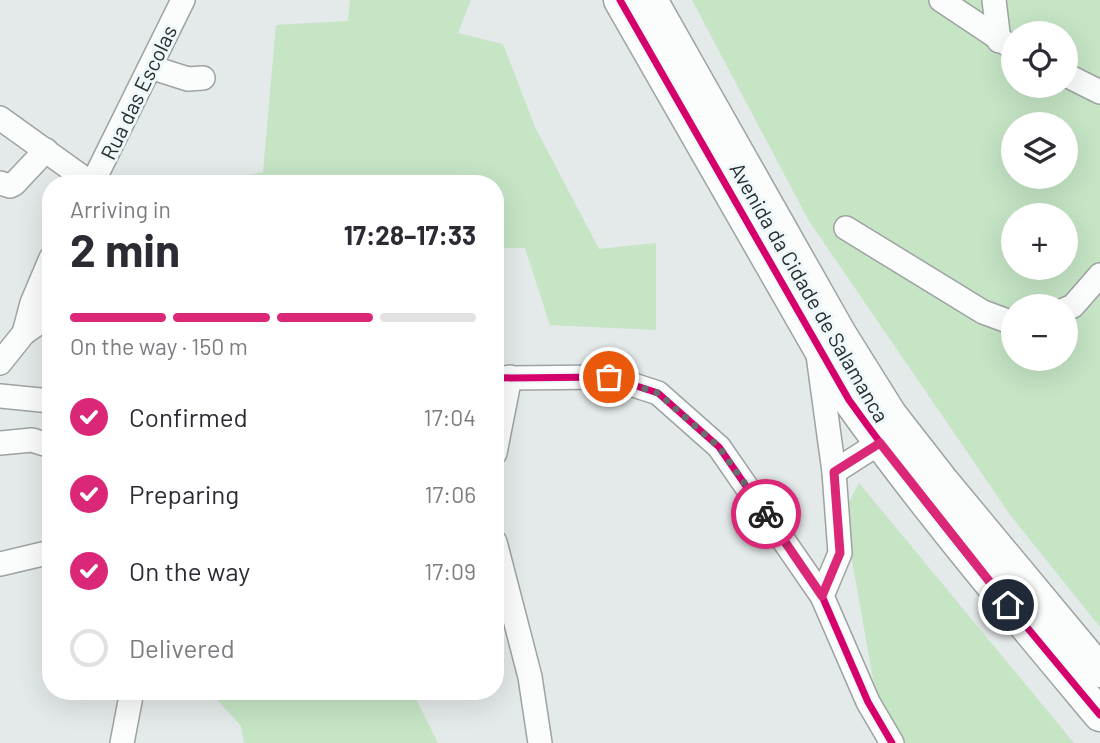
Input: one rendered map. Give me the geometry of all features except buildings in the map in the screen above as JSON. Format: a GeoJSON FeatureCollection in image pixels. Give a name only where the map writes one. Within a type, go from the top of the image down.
{"type":"FeatureCollection","features":[{"type":"Feature","properties":{"kind":"street","name":"Rua das Escolas"},"geometry":{"type":"LineString","coordinates":[[96,175],[183,0]]}},
{"type":"Feature","properties":{"kind":"street","name":"Avenida da Cidade de Salamanca"},"geometry":{"type":"LineString","coordinates":[[620,0],[849,400],[1008,605],[1100,715]]}},
{"type":"Feature","properties":{"kind":"street","name":"Avenida da Cidade de Salamanca"},"geometry":{"type":"LineString","coordinates":[[651,0],[840,334],[890,414],[1100,671]]}},
{"type":"Feature","properties":{"kind":"street"},"geometry":{"type":"LineString","coordinates":[[941,0],[1001,41]]}},
{"type":"Feature","properties":{"kind":"street"},"geometry":{"type":"LineString","coordinates":[[994,0],[1001,26]]}},
{"type":"Feature","properties":{"kind":"street"},"geometry":{"type":"LineString","coordinates":[[150,68],[188,79],[203,78]]}},
{"type":"Feature","properties":{"kind":"street"},"geometry":{"type":"LineString","coordinates":[[1078,81],[1100,92]]}},
{"type":"Feature","properties":{"kind":"street"},"geometry":{"type":"LineString","coordinates":[[0,118],[80,175]]}},
{"type":"Feature","properties":{"kind":"street"},"geometry":{"type":"LineString","coordinates":[[0,183],[10,186],[14,184],[46,150]]}},
{"type":"Feature","properties":{"kind":"street"},"geometry":{"type":"LineString","coordinates":[[846,228],[983,312],[1001,319]]}},
{"type":"Feature","properties":{"kind":"street"},"geometry":{"type":"LineString","coordinates":[[1078,300],[1100,275]]}},
{"type":"Feature","properties":{"kind":"street"},"geometry":{"type":"LineString","coordinates":[[24,333],[42,279]]}},
{"type":"Feature","properties":{"kind":"street"},"geometry":{"type":"LineString","coordinates":[[0,363],[24,333],[42,320]]}},
{"type":"Feature","properties":{"kind":"street"},"geometry":{"type":"LineString","coordinates":[[817,346],[834,472],[840,553],[822,596]]}},
{"type":"Feature","properties":{"kind":"street"},"geometry":{"type":"LineString","coordinates":[[504,377],[609,377],[658,393],[719,447],[822,596],[868,702],[892,743]]}},
{"type":"Feature","properties":{"kind":"street"},"geometry":{"type":"LineString","coordinates":[[0,396],[42,400]]}},
{"type":"Feature","properties":{"kind":"street"},"geometry":{"type":"LineString","coordinates":[[0,443],[32,440],[42,443]]}},
{"type":"Feature","properties":{"kind":"street"},"geometry":{"type":"LineString","coordinates":[[834,472],[880,443]]}},
{"type":"Feature","properties":{"kind":"street"},"geometry":{"type":"LineString","coordinates":[[0,564],[42,554]]}},
{"type":"Feature","properties":{"kind":"street"},"geometry":{"type":"LineString","coordinates":[[504,577],[530,677],[540,743]]}},
{"type":"Feature","properties":{"kind":"street"},"geometry":{"type":"LineString","coordinates":[[122,743],[130,700]]}},
{"type":"Feature","properties":{"kind":"green space"},"geometry":{"type":"Polygon","coordinates":[[[350,0],[471,0],[458,33],[503,44],[535,127],[599,249],[656,243],[656,330],[550,325],[525,248],[504,248],[504,175],[249,175],[263,172],[276,25],[348,21],[350,0]]]}},
{"type":"Feature","properties":{"kind":"green space"},"geometry":{"type":"Polygon","coordinates":[[[692,0],[1100,0],[1100,627],[1011,516],[809,221],[692,0]]]}},
{"type":"Feature","properties":{"kind":"green space"},"geometry":{"type":"Polygon","coordinates":[[[859,483],[1074,743],[904,743],[877,701],[849,544],[846,508],[859,483]]]}},
{"type":"Feature","properties":{"kind":"green space"},"geometry":{"type":"Polygon","coordinates":[[[217,700],[416,700],[438,743],[244,743],[241,726],[217,700]]]}},
{"type":"Feature","properties":{"kind":"cycle path"},"geometry":{"type":"LineString","coordinates":[[620,0],[849,400],[940,520],[1100,715]]}},
{"type":"Feature","properties":{"kind":"cycle path"},"geometry":{"type":"LineString","coordinates":[[504,378],[609,377],[658,393],[719,447],[822,596],[868,702],[892,743]]}},
{"type":"Feature","properties":{"kind":"way so far"},"geometry":{"type":"LineString","coordinates":[[609,377],[658,393],[719,447],[766,514]]}},
{"type":"Feature","properties":{"kind":"route"},"geometry":{"type":"LineString","coordinates":[[766,514],[822,596],[840,553],[834,472],[880,443],[1008,605]]}}]}
